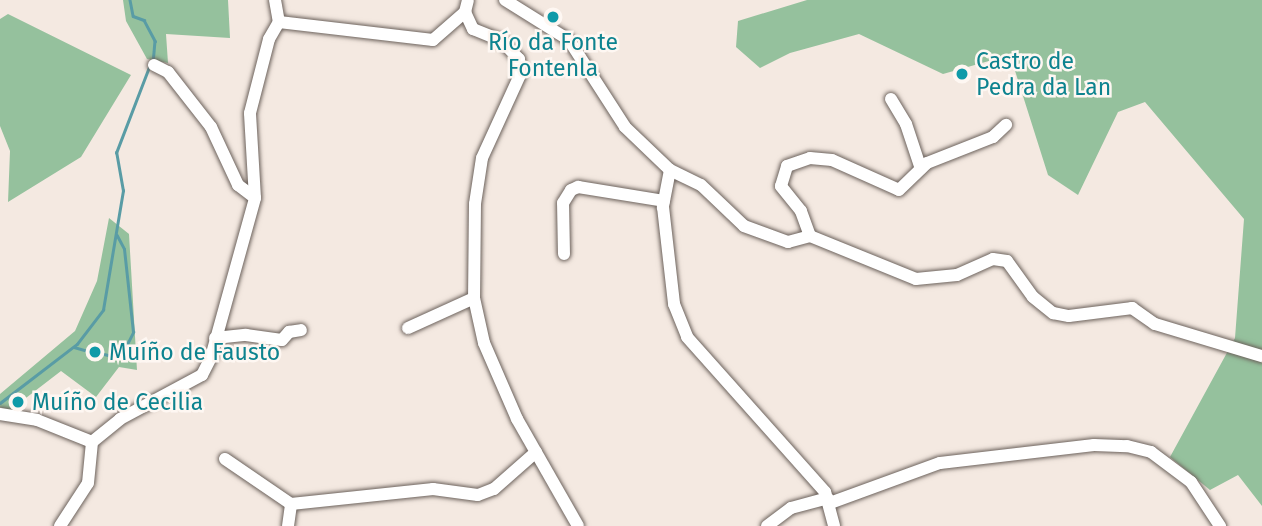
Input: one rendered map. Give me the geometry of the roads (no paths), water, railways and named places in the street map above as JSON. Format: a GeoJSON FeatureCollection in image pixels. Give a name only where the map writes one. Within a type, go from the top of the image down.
{"type":"FeatureCollection","features":[{"type":"Feature","properties":{"kind":"street"},"geometry":{"type":"LineString","coordinates":[[60,526],[88,482],[92,442],[120,419],[202,375],[236,279],[255,198],[250,113],[269,39],[279,22],[275,0]]}},
{"type":"Feature","properties":{"kind":"street"},"geometry":{"type":"LineString","coordinates":[[505,0],[569,40],[625,127],[670,170],[701,186],[744,226],[788,242],[810,236],[916,279],[957,275],[993,259],[1007,261],[1033,297],[1053,313],[1069,316],[1132,308],[1155,324],[1262,356]]}},
{"type":"Feature","properties":{"kind":"street"},"geometry":{"type":"LineString","coordinates":[[279,22],[433,40],[465,3]]}},
{"type":"Feature","properties":{"kind":"street"},"geometry":{"type":"LineString","coordinates":[[465,3],[472,29],[502,41],[519,59],[519,67],[482,159],[475,204],[474,298],[484,343],[536,452],[578,526]]}},
{"type":"Feature","properties":{"kind":"street"},"geometry":{"type":"LineString","coordinates":[[154,65],[168,72],[211,127],[238,185],[255,198]]}},
{"type":"Feature","properties":{"kind":"street"},"geometry":{"type":"LineString","coordinates":[[891,99],[906,124],[921,169]]}},
{"type":"Feature","properties":{"kind":"street"},"geometry":{"type":"LineString","coordinates":[[810,236],[801,211],[781,187],[787,166],[810,158],[832,160],[900,190],[921,169],[993,137],[1006,125]]}},
{"type":"Feature","properties":{"kind":"street"},"geometry":{"type":"LineString","coordinates":[[670,170],[664,201],[674,304],[687,337],[829,501],[834,526]]}},
{"type":"Feature","properties":{"kind":"street"},"geometry":{"type":"LineString","coordinates":[[564,254],[563,203],[571,190],[578,187],[664,201]]}},
{"type":"Feature","properties":{"kind":"street"},"geometry":{"type":"LineString","coordinates":[[408,328],[474,298]]}},
{"type":"Feature","properties":{"kind":"street"},"geometry":{"type":"LineString","coordinates":[[215,338],[246,335],[282,340],[289,332],[301,330]]}},
{"type":"Feature","properties":{"kind":"street"},"geometry":{"type":"LineString","coordinates":[[0,414],[37,420],[92,442]]}},
{"type":"Feature","properties":{"kind":"street"},"geometry":{"type":"LineString","coordinates":[[767,526],[791,508],[829,501],[940,463],[1094,445],[1127,446],[1151,452],[1191,482],[1220,526]]}},
{"type":"Feature","properties":{"kind":"street"},"geometry":{"type":"LineString","coordinates":[[225,459],[291,504],[433,489],[478,495],[494,489],[536,452]]}},
{"type":"Feature","properties":{"kind":"street"},"geometry":{"type":"LineString","coordinates":[[288,526],[291,504]]}},
{"type":"Feature","properties":{"kind":"waterway"},"geometry":{"type":"LineString","coordinates":[[130,0],[133,16],[144,20],[155,41],[153,62]]}},
{"type":"Feature","properties":{"kind":"waterway"},"geometry":{"type":"LineString","coordinates":[[0,403],[77,344],[103,310],[123,191],[116,153],[149,67]]}},
{"type":"Feature","properties":{"kind":"waterway"},"geometry":{"type":"LineString","coordinates":[[104,354],[120,358],[133,332],[124,249],[117,236]]}},
{"type":"Feature","properties":{"kind":"waterway"},"geometry":{"type":"LineString","coordinates":[[74,347],[91,352]]}},
{"type":"Feature","properties":{"kind":"place","name":"Río da Fonte Fontenla"},"geometry":{"type":"Point","coordinates":[553,17]}},
{"type":"Feature","properties":{"kind":"place","name":"Castro de Pedra da Lan"},"geometry":{"type":"Point","coordinates":[962,74]}},
{"type":"Feature","properties":{"kind":"place","name":"Muíño de Fausto"},"geometry":{"type":"Point","coordinates":[95,352]}},
{"type":"Feature","properties":{"kind":"place","name":"Muíño de Cecilia"},"geometry":{"type":"Point","coordinates":[18,402]}}]}
